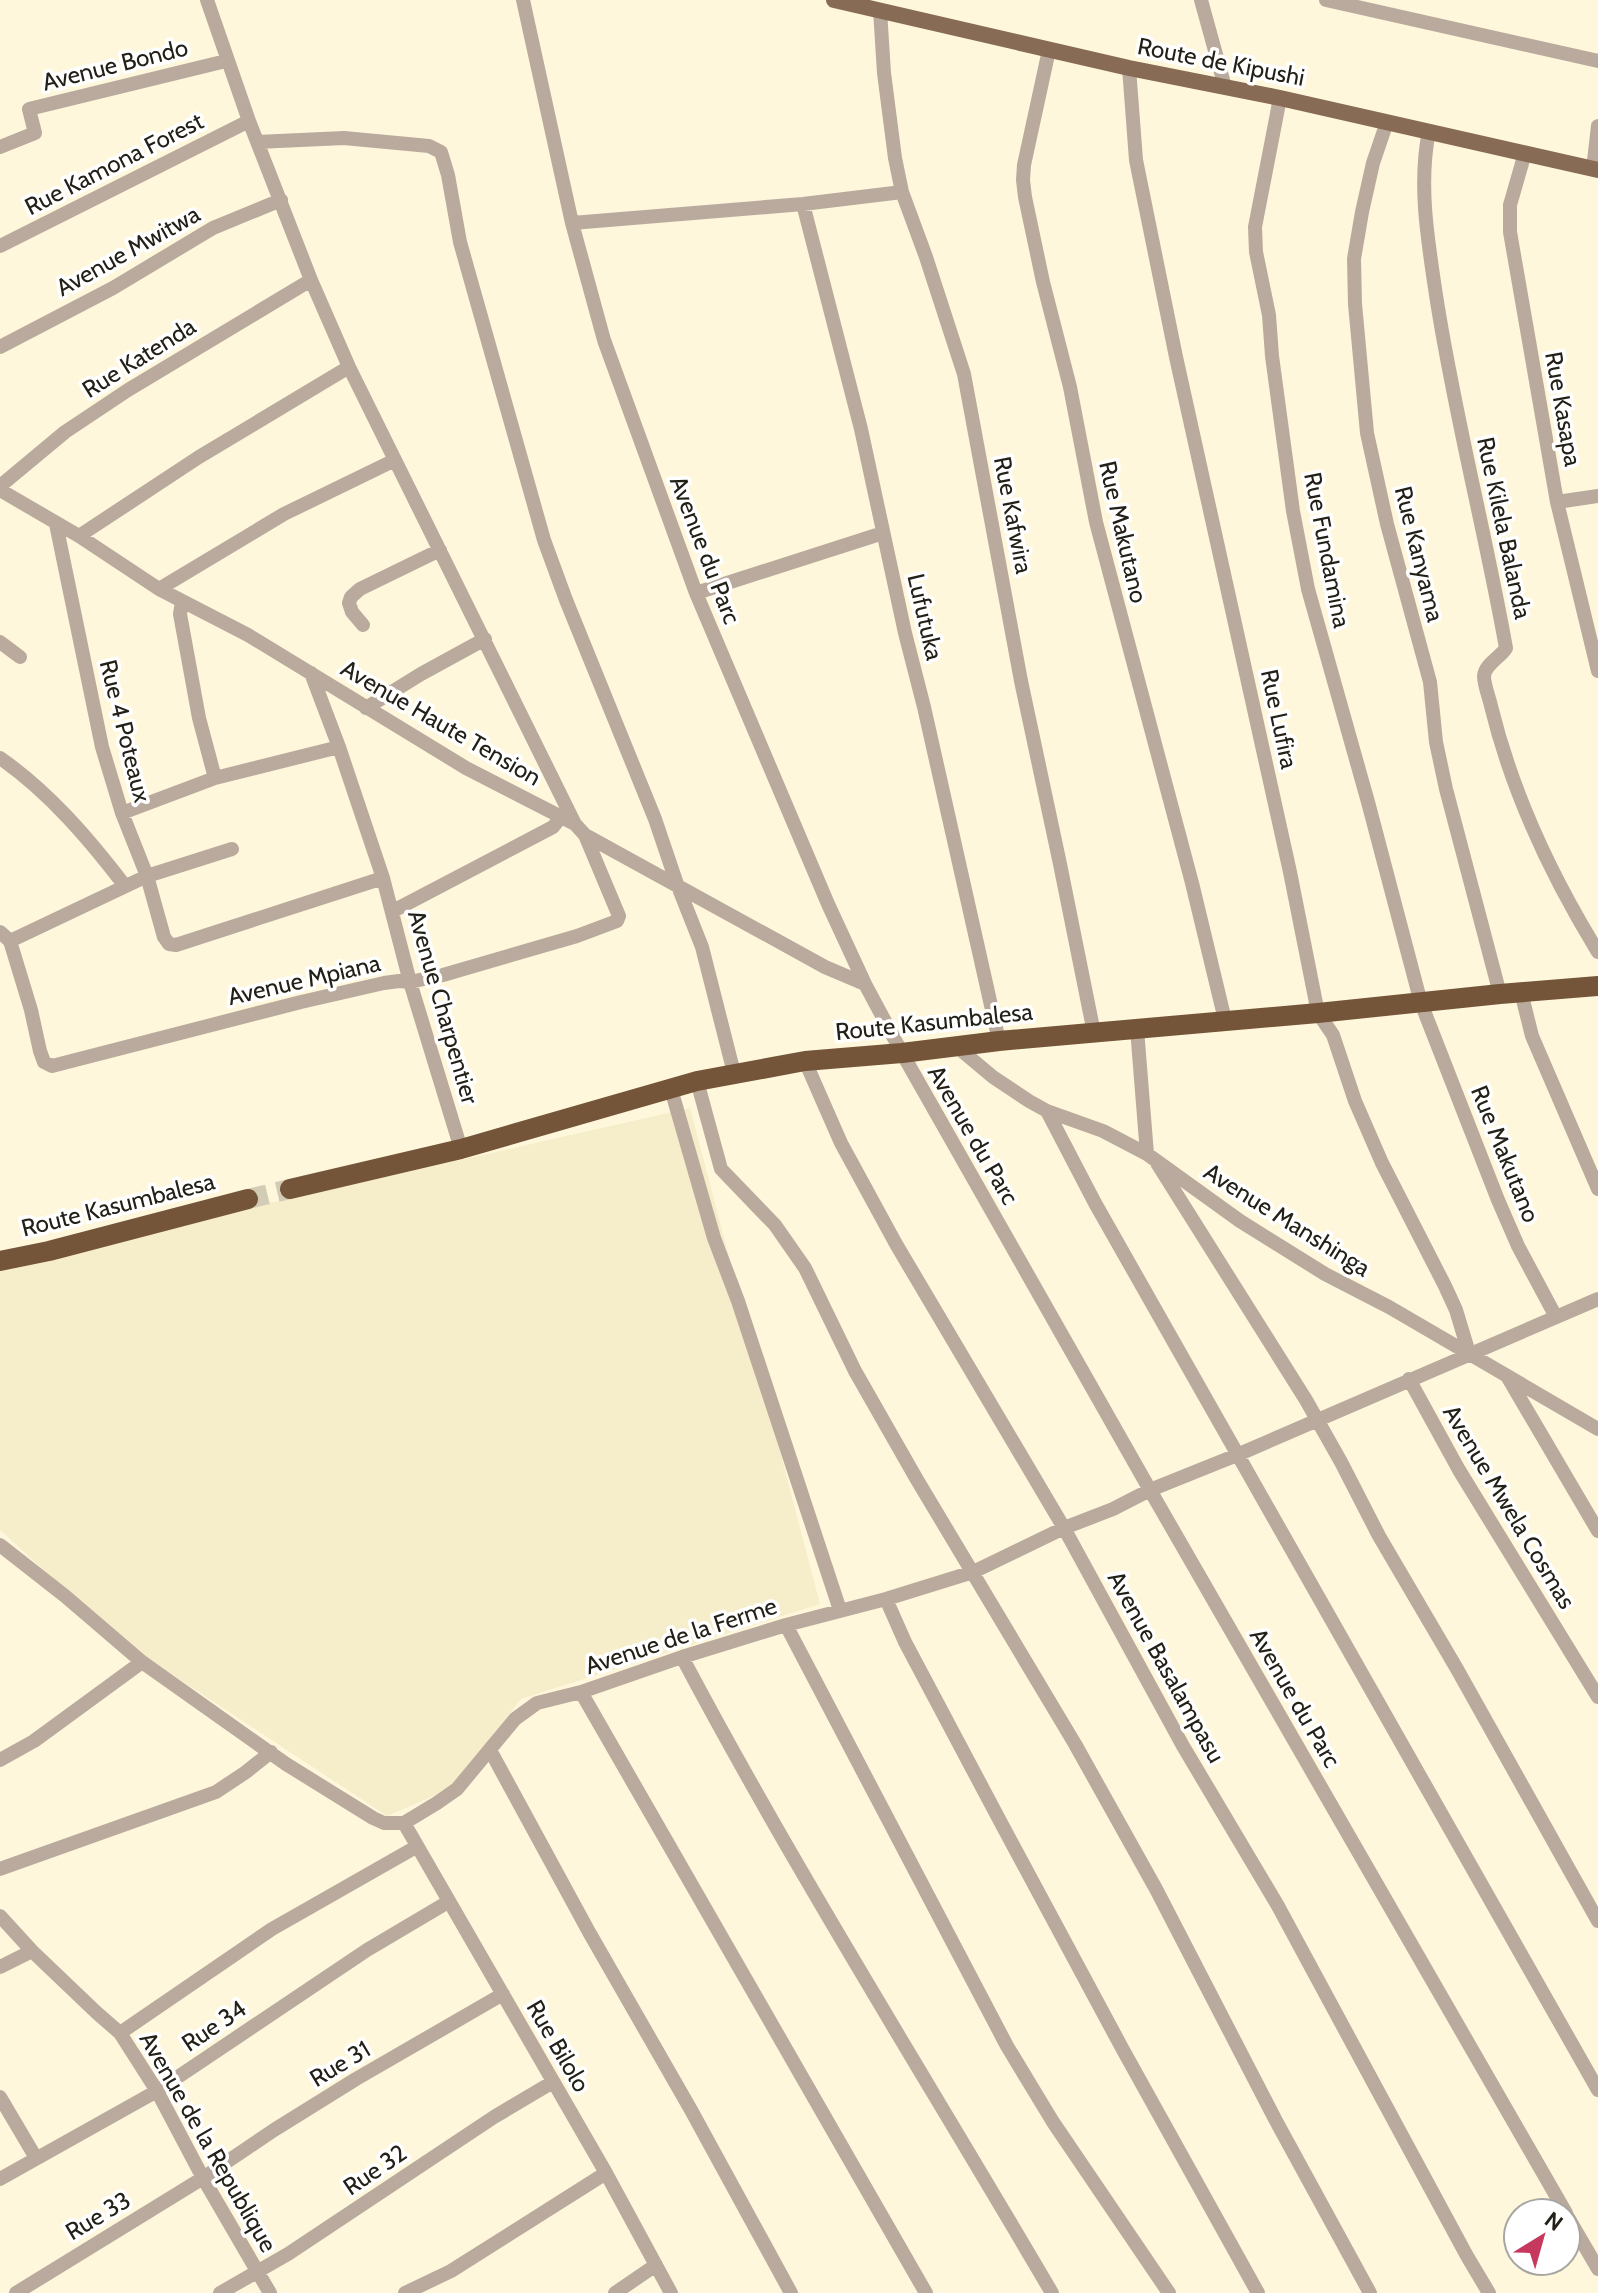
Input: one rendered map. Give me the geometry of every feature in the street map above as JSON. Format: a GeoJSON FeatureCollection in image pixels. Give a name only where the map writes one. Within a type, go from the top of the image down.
{"type":"FeatureCollection","features":[{"type":"Feature","properties":{"kind":"highway","name":"Route Kasumbalesa"},"geometry":{"type":"LineString","coordinates":[[290,1189],[461,1149],[697,1081],[805,1061],[1598,986]]}},
{"type":"Feature","properties":{"kind":"highway","name":"Route Kasumbalesa"},"geometry":{"type":"LineString","coordinates":[[0,1261],[248,1199]]}},
{"type":"Feature","properties":{"kind":"main road","name":"Route de Kipushi"},"geometry":{"type":"LineString","coordinates":[[834,0],[1595,170]]}},
{"type":"Feature","properties":{"kind":"street"},"geometry":{"type":"LineString","coordinates":[[207,0],[257,142],[349,367],[485,639],[573,825],[553,827],[393,911]]}},
{"type":"Feature","properties":{"kind":"street","name":"Avenue du Parc"},"geometry":{"type":"LineString","coordinates":[[523,0],[572,223],[604,340],[696,593],[865,984],[1150,1490],[1557,2197]]}},
{"type":"Feature","properties":{"kind":"street"},"geometry":{"type":"LineString","coordinates":[[1201,0],[1225,87]]}},
{"type":"Feature","properties":{"kind":"street"},"geometry":{"type":"LineString","coordinates":[[1326,0],[1598,61]]}},
{"type":"Feature","properties":{"kind":"street","name":"Rue Kafwira"},"geometry":{"type":"LineString","coordinates":[[880,10],[889,116],[902,192],[964,374],[1021,681],[1094,1033]]}},
{"type":"Feature","properties":{"kind":"street","name":"Rue Makutano"},"geometry":{"type":"LineString","coordinates":[[1049,50],[1024,165],[1025,197],[1070,387],[1096,522],[1192,883],[1225,1020]]}},
{"type":"Feature","properties":{"kind":"street","name":"Avenue Bondo"},"geometry":{"type":"LineString","coordinates":[[0,147],[35,133],[29,109],[226,61]]}},
{"type":"Feature","properties":{"kind":"street","name":"Rue Lufira"},"geometry":{"type":"LineString","coordinates":[[1129,68],[1136,160],[1318,1013],[1333,1035],[1355,1101],[1373,1142],[1451,1298],[1469,1353]]}},
{"type":"Feature","properties":{"kind":"street","name":"Rue Fundamina"},"geometry":{"type":"LineString","coordinates":[[1280,98],[1255,227],[1293,511],[1312,605],[1421,1003]]}},
{"type":"Feature","properties":{"kind":"street","name":"Rue Kamona Forest"},"geometry":{"type":"LineString","coordinates":[[0,246],[249,121]]}},
{"type":"Feature","properties":{"kind":"street","name":"Rue Kanyama"},"geometry":{"type":"LineString","coordinates":[[1387,122],[1370,175],[1354,259],[1367,433],[1387,524],[1430,682],[1436,742],[1446,789],[1500,994]]}},
{"type":"Feature","properties":{"kind":"street"},"geometry":{"type":"LineString","coordinates":[[1595,170],[1598,126]]}},
{"type":"Feature","properties":{"kind":"street","name":"Rue Kilela Balanda"},"geometry":{"type":"LineString","coordinates":[[1429,131],[1424,186],[1437,301],[1506,648],[1484,675],[1496,725],[1527,811],[1575,915],[1598,952]]}},
{"type":"Feature","properties":{"kind":"street"},"geometry":{"type":"LineString","coordinates":[[257,142],[344,138],[429,146],[441,152],[460,242],[544,540],[655,819],[702,947],[734,1073]]}},
{"type":"Feature","properties":{"kind":"street","name":"Rue Kasapa"},"geometry":{"type":"LineString","coordinates":[[1525,153],[1508,218],[1557,502],[1592,619],[1598,671]]}},
{"type":"Feature","properties":{"kind":"street"},"geometry":{"type":"LineString","coordinates":[[572,223],[803,204],[902,192]]}},
{"type":"Feature","properties":{"kind":"street","name":"Avenue Mwitwa"},"geometry":{"type":"LineString","coordinates":[[0,347],[113,288],[213,228],[281,200]]}},
{"type":"Feature","properties":{"kind":"street","name":"Lufutuka"},"geometry":{"type":"LineString","coordinates":[[803,204],[861,429],[999,1041]]}},
{"type":"Feature","properties":{"kind":"street","name":"Rue Katenda"},"geometry":{"type":"LineString","coordinates":[[0,488],[65,432],[128,390],[311,280]]}},
{"type":"Feature","properties":{"kind":"street"},"geometry":{"type":"LineString","coordinates":[[79,536],[199,457],[349,367]]}},
{"type":"Feature","properties":{"kind":"street"},"geometry":{"type":"LineString","coordinates":[[159,589],[284,514],[395,460]]}},
{"type":"Feature","properties":{"kind":"street","name":"Avenue Haute Tension"},"geometry":{"type":"LineString","coordinates":[[0,488],[159,589],[248,635],[466,768],[825,967],[865,984]]}},
{"type":"Feature","properties":{"kind":"street"},"geometry":{"type":"LineString","coordinates":[[1557,502],[1598,496]]}},
{"type":"Feature","properties":{"kind":"street","name":"Rue 4 Poteaux"},"geometry":{"type":"LineString","coordinates":[[56,524],[102,747],[122,813],[147,876],[164,937],[169,944],[176,945],[383,878]]}},
{"type":"Feature","properties":{"kind":"street"},"geometry":{"type":"LineString","coordinates":[[696,593],[883,533]]}},
{"type":"Feature","properties":{"kind":"street"},"geometry":{"type":"LineString","coordinates":[[363,625],[352,612],[351,597],[360,589],[440,550]]}},
{"type":"Feature","properties":{"kind":"street"},"geometry":{"type":"LineString","coordinates":[[182,602],[180,614],[196,703],[215,778]]}},
{"type":"Feature","properties":{"kind":"street"},"geometry":{"type":"LineString","coordinates":[[366,708],[485,639]]}},
{"type":"Feature","properties":{"kind":"street"},"geometry":{"type":"LineString","coordinates":[[0,642],[20,657]]}},
{"type":"Feature","properties":{"kind":"street","name":"Avenue Charpentier"},"geometry":{"type":"LineString","coordinates":[[311,673],[383,878],[410,982],[461,1149]]}},
{"type":"Feature","properties":{"kind":"street"},"geometry":{"type":"LineString","coordinates":[[122,813],[215,778],[339,747]]}},
{"type":"Feature","properties":{"kind":"street"},"geometry":{"type":"LineString","coordinates":[[0,758],[73,822],[125,886]]}},
{"type":"Feature","properties":{"kind":"street","name":"Avenue Mpiana"},"geometry":{"type":"LineString","coordinates":[[5,936],[31,1010],[40,1051],[44,1062],[52,1066],[301,1002],[399,981],[410,982],[577,936],[617,921],[619,916],[573,825]]}},
{"type":"Feature","properties":{"kind":"street"},"geometry":{"type":"LineString","coordinates":[[5,936],[147,876],[232,849]]}},
{"type":"Feature","properties":{"kind":"street"},"geometry":{"type":"LineString","coordinates":[[1521,992],[1532,1036],[1598,1189]]}},
{"type":"Feature","properties":{"kind":"street","name":"Rue Makutano"},"geometry":{"type":"LineString","coordinates":[[1421,1003],[1498,1200],[1518,1246],[1556,1317]]}},
{"type":"Feature","properties":{"kind":"street"},"geometry":{"type":"LineString","coordinates":[[1137,1029],[1152,1158],[1258,1321],[1317,1420],[1385,1548],[1457,1669],[1598,1921]]}},
{"type":"Feature","properties":{"kind":"street","name":"Avenue Manshinga"},"geometry":{"type":"LineString","coordinates":[[956,1046],[993,1077],[1047,1111],[1103,1131],[1152,1158],[1240,1221],[1325,1274],[1389,1307],[1598,1429]]}},
{"type":"Feature","properties":{"kind":"street","name":"Avenue Basalampasu"},"geometry":{"type":"LineString","coordinates":[[805,1061],[841,1143],[889,1232],[1064,1528],[1169,1722],[1278,1906],[1489,2293]]}},
{"type":"Feature","properties":{"kind":"street"},"geometry":{"type":"LineString","coordinates":[[697,1081],[721,1169],[775,1225],[805,1268],[855,1371],[1025,1664],[1075,1744],[1156,1889],[1275,2119],[1370,2293]]}},
{"type":"Feature","properties":{"kind":"street"},"geometry":{"type":"LineString","coordinates":[[671,1089],[714,1238],[743,1315],[840,1610]]}},
{"type":"Feature","properties":{"kind":"street"},"geometry":{"type":"LineString","coordinates":[[1047,1111],[1095,1203],[1598,2090]]}},
{"type":"Feature","properties":{"kind":"street","name":"Avenue de la Ferme"},"geometry":{"type":"LineString","coordinates":[[404,1823],[457,1789],[515,1719],[537,1703],[581,1692],[786,1625],[973,1572],[1150,1490],[1598,1299]]}},
{"type":"Feature","properties":{"kind":"street"},"geometry":{"type":"LineString","coordinates":[[1507,1375],[1598,1531]]}},
{"type":"Feature","properties":{"kind":"street","name":"Avenue Mwela Cosmas"},"geometry":{"type":"LineString","coordinates":[[1409,1379],[1459,1470],[1598,1697]]}},
{"type":"Feature","properties":{"kind":"street"},"geometry":{"type":"LineString","coordinates":[[0,1545],[142,1662],[271,1752],[373,1818],[384,1823],[404,1823]]}},
{"type":"Feature","properties":{"kind":"street"},"geometry":{"type":"LineString","coordinates":[[886,1599],[905,1642],[1122,2048],[1258,2293]]}},
{"type":"Feature","properties":{"kind":"street"},"geometry":{"type":"LineString","coordinates":[[786,1625],[1007,2046],[1053,2122],[1169,2293]]}},
{"type":"Feature","properties":{"kind":"street"},"geometry":{"type":"LineString","coordinates":[[682,1657],[771,1818],[1052,2293]]}},
{"type":"Feature","properties":{"kind":"street"},"geometry":{"type":"LineString","coordinates":[[0,1760],[34,1741],[142,1662]]}},
{"type":"Feature","properties":{"kind":"street"},"geometry":{"type":"LineString","coordinates":[[581,1692],[926,2293]]}},
{"type":"Feature","properties":{"kind":"street"},"geometry":{"type":"LineString","coordinates":[[490,1750],[791,2293]]}},
{"type":"Feature","properties":{"kind":"street"},"geometry":{"type":"LineString","coordinates":[[0,1869],[216,1792],[271,1752]]}},
{"type":"Feature","properties":{"kind":"street","name":"Rue Bilolo"},"geometry":{"type":"LineString","coordinates":[[404,1823],[606,2173],[671,2293]]}},
{"type":"Feature","properties":{"kind":"street"},"geometry":{"type":"LineString","coordinates":[[120,2033],[272,1929],[416,1847]]}},
{"type":"Feature","properties":{"kind":"street","name":"Rue 34"},"geometry":{"type":"LineString","coordinates":[[0,2179],[157,2091],[367,1950],[448,1902]]}},
{"type":"Feature","properties":{"kind":"street","name":"Avenue de la Republique"},"geometry":{"type":"LineString","coordinates":[[0,1916],[32,1951],[120,2033],[157,2091],[270,2293]]}},
{"type":"Feature","properties":{"kind":"street"},"geometry":{"type":"LineString","coordinates":[[0,1967],[32,1951]]}},
{"type":"Feature","properties":{"kind":"street","name":"Rue 31"},"geometry":{"type":"LineString","coordinates":[[203,2178],[356,2079],[503,1994]]}},
{"type":"Feature","properties":{"kind":"street","name":"Rue 32"},"geometry":{"type":"LineString","coordinates":[[220,2293],[288,2254],[494,2117],[553,2082]]}},
{"type":"Feature","properties":{"kind":"street"},"geometry":{"type":"LineString","coordinates":[[0,2097],[36,2158]]}},
{"type":"Feature","properties":{"kind":"street"},"geometry":{"type":"LineString","coordinates":[[405,2293],[451,2271],[606,2173]]}},
{"type":"Feature","properties":{"kind":"street","name":"Rue 33"},"geometry":{"type":"LineString","coordinates":[[16,2293],[203,2178]]}},
{"type":"Feature","properties":{"kind":"street","name":"Avenue du Parc"},"geometry":{"type":"LineString","coordinates":[[1582,2241],[1598,2269]]}},
{"type":"Feature","properties":{"kind":"street"},"geometry":{"type":"LineString","coordinates":[[615,2293],[656,2265]]}},
{"type":"Feature","properties":{"kind":"shaded area"},"geometry":{"type":"Polygon","coordinates":[[[690,1108],[820,1604],[521,1699],[450,1789],[387,1816],[120,1640],[0,1530],[0,1264],[690,1108]]]}},
{"type":"Feature","properties":{"kind":"tunnel"},"geometry":{"type":"LineString","coordinates":[[248,1199],[290,1189]]}}]}
